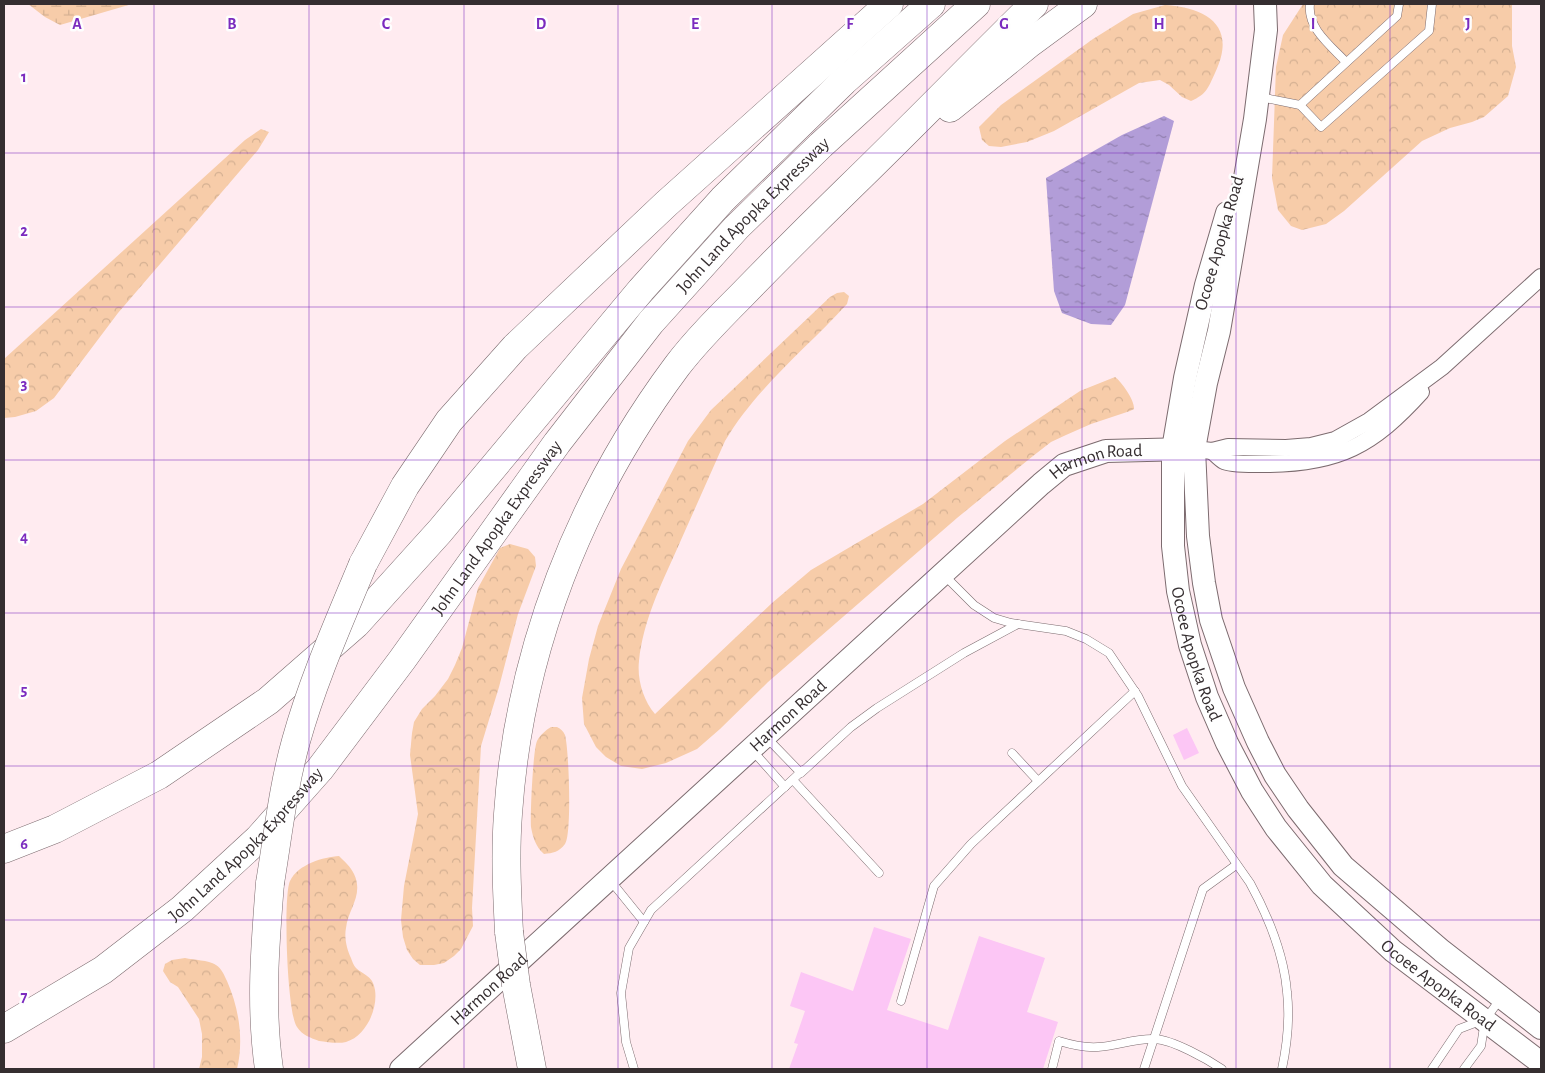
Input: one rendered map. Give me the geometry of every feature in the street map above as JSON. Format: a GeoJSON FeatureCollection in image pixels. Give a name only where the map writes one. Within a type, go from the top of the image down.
{"type":"FeatureCollection","features":[{"type":"Feature","properties":{"kind":"highway"},"geometry":{"type":"LineString","coordinates":[[269,1069],[265,1043],[264,968],[270,883],[288,771],[296,739],[320,668],[363,564],[405,486],[449,421],[515,347],[666,204],[889,4]]}},
{"type":"Feature","properties":{"kind":"highway","name":"John Land Apopka Expressway"},"geometry":{"type":"LineString","coordinates":[[4,849],[56,828],[159,775],[268,701],[356,624],[440,531],[641,290],[723,199],[844,81],[931,4]]}},
{"type":"Feature","properties":{"kind":"highway","name":"John Land Apopka Expressway"},"geometry":{"type":"LineString","coordinates":[[4,1029],[104,970],[182,909],[258,839],[320,769],[402,660],[557,443],[651,322],[736,228],[821,145],[976,4]]}},
{"type":"Feature","properties":{"kind":"highway"},"geometry":{"type":"LineString","coordinates":[[532,1069],[516,986],[509,932],[506,874],[507,822],[519,727],[534,654],[570,550],[587,514],[628,439],[679,363],[717,320],[796,239],[860,178],[1034,4]]}},
{"type":"Feature","properties":{"kind":"highway"},"geometry":{"type":"LineString","coordinates":[[860,178],[1030,43],[1083,4]]}},
{"type":"Feature","properties":{"kind":"main road","name":"Ocoee Apopka Road"},"geometry":{"type":"LineString","coordinates":[[1265,4],[1266,30],[1256,108],[1206,285],[1185,378],[1193,449],[1198,536],[1211,620],[1234,688],[1258,742],[1298,809],[1343,866],[1442,951],[1541,1028]]}},
{"type":"Feature","properties":{"kind":"main road","name":"Ocoee Apopka Road"},"geometry":{"type":"LineString","coordinates":[[1193,449],[1173,546],[1178,591],[1190,645],[1207,697],[1223,734],[1252,791],[1276,828],[1322,885],[1361,923],[1393,951],[1541,1063]]}},
{"type":"Feature","properties":{"kind":"main road","name":"Harmon Road"},"geometry":{"type":"LineString","coordinates":[[401,1069],[1040,484],[1064,465],[1106,451],[1193,449]]}},
{"type":"Feature","properties":{"kind":"street","name":"Harmon Road"},"geometry":{"type":"LineString","coordinates":[[1193,449],[1228,447],[1286,448],[1311,446],[1334,440],[1369,420],[1442,367],[1541,277]]}},
{"type":"Feature","properties":{"kind":"lane"},"geometry":{"type":"LineString","coordinates":[[1310,4],[1309,14],[1316,29],[1346,62]]}},
{"type":"Feature","properties":{"kind":"lane"},"geometry":{"type":"LineString","coordinates":[[1256,108],[1300,105],[1397,16],[1398,4]]}},
{"type":"Feature","properties":{"kind":"lane"},"geometry":{"type":"LineString","coordinates":[[1300,105],[1321,127],[1429,31],[1432,4]]}},
{"type":"Feature","properties":{"kind":"lane"},"geometry":{"type":"LineString","coordinates":[[942,574],[963,595],[994,618],[1018,624],[1066,631],[1086,638],[1110,653],[1135,692],[1182,786],[1256,894],[1277,945],[1288,992],[1287,1045],[1282,1069]]}},
{"type":"Feature","properties":{"kind":"lane"},"geometry":{"type":"LineString","coordinates":[[634,1069],[626,1042],[621,992],[629,948],[651,910],[851,727],[964,653],[1018,624]]}},
{"type":"Feature","properties":{"kind":"lane"},"geometry":{"type":"LineString","coordinates":[[901,1001],[934,886],[971,844],[1135,692]]}},
{"type":"Feature","properties":{"kind":"lane"},"geometry":{"type":"LineString","coordinates":[[758,742],[802,771]]}},
{"type":"Feature","properties":{"kind":"lane"},"geometry":{"type":"LineString","coordinates":[[758,742],[785,788]]}},
{"type":"Feature","properties":{"kind":"lane"},"geometry":{"type":"LineString","coordinates":[[1012,753],[1038,780]]}},
{"type":"Feature","properties":{"kind":"lane"},"geometry":{"type":"LineString","coordinates":[[793,780],[879,873]]}},
{"type":"Feature","properties":{"kind":"lane"},"geometry":{"type":"LineString","coordinates":[[1144,1069],[1203,889],[1236,865]]}},
{"type":"Feature","properties":{"kind":"lane"},"geometry":{"type":"LineString","coordinates":[[609,879],[644,922]]}},
{"type":"Feature","properties":{"kind":"lane"},"geometry":{"type":"LineString","coordinates":[[1464,1069],[1481,1046],[1485,1020],[1501,997]]}},
{"type":"Feature","properties":{"kind":"lane"},"geometry":{"type":"LineString","coordinates":[[1432,1069],[1460,1029],[1485,1020]]}},
{"type":"Feature","properties":{"kind":"lane"},"geometry":{"type":"LineString","coordinates":[[1052,1069],[1059,1041],[1084,1047],[1099,1047],[1136,1040],[1154,1039],[1165,1040],[1222,1069]]}},
{"type":"Feature","properties":{"kind":"green space"},"geometry":{"type":"Polygon","coordinates":[[[28,4],[132,4],[60,25],[45,17],[28,4]]]}},
{"type":"Feature","properties":{"kind":"green space"},"geometry":{"type":"Polygon","coordinates":[[[1303,4],[1512,4],[1512,46],[1516,67],[1508,96],[1484,117],[1450,128],[1422,141],[1344,211],[1326,224],[1302,230],[1291,226],[1278,210],[1272,178],[1276,67],[1283,35],[1303,4]]]}},
{"type":"Feature","properties":{"kind":"green space"},"geometry":{"type":"Polygon","coordinates":[[[1165,5],[1194,10],[1215,23],[1220,32],[1223,43],[1221,57],[1209,87],[1201,96],[1191,101],[1182,97],[1169,85],[1160,80],[1139,83],[1054,131],[1027,142],[1001,147],[989,146],[982,140],[979,127],[1001,105],[1093,39],[1133,14],[1165,5]]]}},
{"type":"Feature","properties":{"kind":"green space"},"geometry":{"type":"Polygon","coordinates":[[[261,129],[269,132],[258,150],[118,313],[54,398],[36,411],[4,418],[4,359],[245,140],[261,129]]]}},
{"type":"Feature","properties":{"kind":"green space"},"geometry":{"type":"Polygon","coordinates":[[[844,292],[849,296],[847,304],[766,386],[737,422],[725,441],[659,590],[644,632],[639,661],[639,675],[644,696],[655,714],[772,603],[811,570],[923,504],[1005,441],[1080,391],[1115,377],[1128,392],[1134,409],[1066,435],[1051,442],[1033,456],[957,518],[768,682],[697,749],[666,763],[642,769],[621,766],[606,757],[596,747],[584,724],[582,698],[589,659],[598,626],[621,569],[688,441],[711,410],[830,297],[844,292]]]}},
{"type":"Feature","properties":{"kind":"green space"},"geometry":{"type":"Polygon","coordinates":[[[510,544],[528,549],[535,557],[536,566],[518,614],[481,746],[472,908],[473,926],[461,949],[454,956],[444,963],[420,965],[407,950],[401,920],[404,886],[418,814],[410,755],[414,722],[422,709],[448,679],[462,648],[478,588],[500,548],[510,544]]]}},
{"type":"Feature","properties":{"kind":"green space"},"geometry":{"type":"Polygon","coordinates":[[[551,727],[557,727],[565,735],[569,773],[569,825],[563,847],[556,852],[544,854],[535,842],[531,827],[532,783],[537,741],[551,727]]]}},
{"type":"Feature","properties":{"kind":"green space"},"geometry":{"type":"Polygon","coordinates":[[[339,856],[353,871],[357,882],[356,895],[347,921],[345,936],[347,948],[355,967],[368,977],[374,985],[375,1005],[369,1021],[359,1034],[346,1042],[336,1043],[319,1041],[307,1036],[297,1027],[291,1001],[289,979],[287,908],[290,881],[299,870],[326,858],[339,856]]]}},
{"type":"Feature","properties":{"kind":"green space"},"geometry":{"type":"Polygon","coordinates":[[[185,958],[213,963],[221,970],[227,981],[235,1002],[239,1024],[240,1047],[237,1069],[199,1069],[202,1057],[202,1034],[199,1019],[178,987],[170,982],[163,971],[165,964],[172,960],[185,958]]]}},
{"type":"Feature","properties":{"kind":"water"},"geometry":{"type":"Polygon","coordinates":[[[1164,116],[1174,121],[1125,305],[1111,325],[1091,324],[1062,313],[1054,291],[1046,178],[1122,135],[1164,116]]]}},
{"type":"Feature","properties":{"kind":"building"},"geometry":{"type":"Polygon","coordinates":[[[1187,728],[1199,753],[1184,760],[1173,735],[1187,728]]]}},
{"type":"Feature","properties":{"kind":"building"},"geometry":{"type":"Polygon","coordinates":[[[874,927],[911,939],[887,1010],[948,1030],[979,936],[1045,958],[1027,1012],[1058,1022],[1043,1069],[789,1069],[798,1044],[794,1043],[805,1011],[790,1006],[801,972],[853,991],[874,927]]]}}]}
